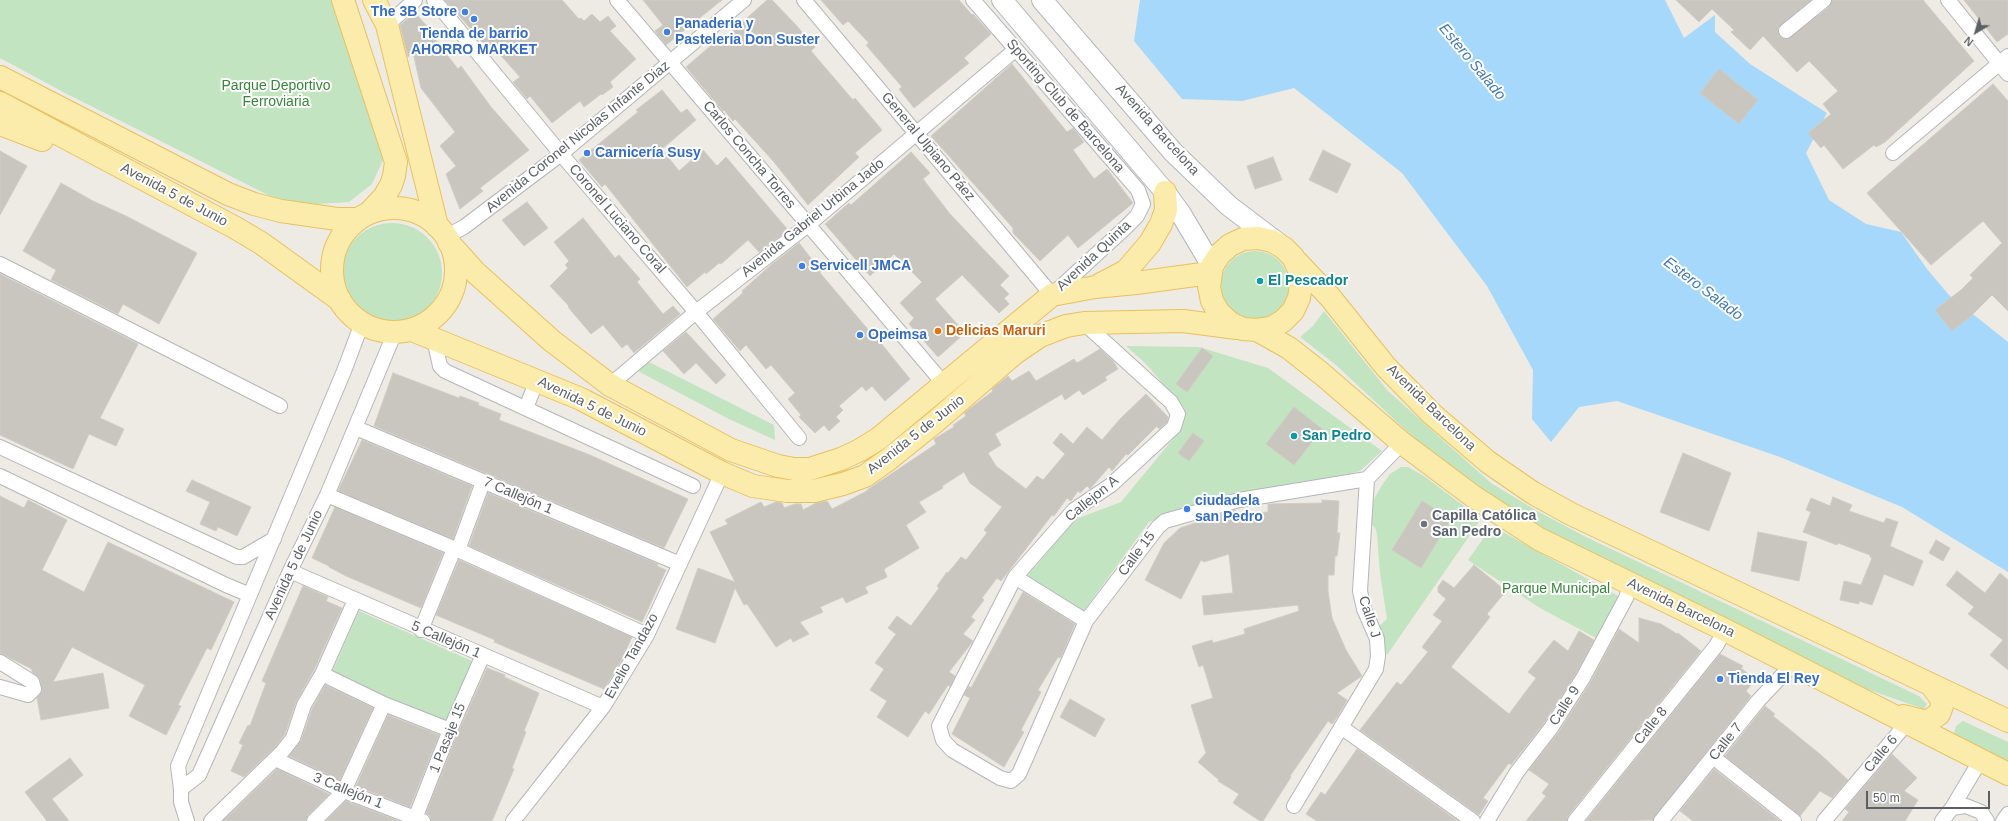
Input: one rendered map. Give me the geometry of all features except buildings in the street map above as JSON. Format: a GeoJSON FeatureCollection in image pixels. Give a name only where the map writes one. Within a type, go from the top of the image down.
{"type":"FeatureCollection","features":[{"type":"Feature","properties":{"kind":"main road"},"geometry":{"type":"LineString","coordinates":[[343,0],[396,162],[391,185],[384,197],[344,232],[336,247],[333,259],[333,283],[340,300],[351,315],[362,323],[378,330],[403,331],[428,322],[441,310],[451,295],[456,278],[455,260],[444,235],[422,215],[405,209],[386,208],[363,216]]}},
{"type":"Feature","properties":{"kind":"main road","name":"Avenida 5 de Junio"},"geometry":{"type":"LineString","coordinates":[[374,0],[387,25],[444,235],[476,273],[552,341],[610,385],[731,450],[778,466],[810,469],[860,450],[878,439],[1052,295],[1095,287],[1136,284],[1211,269]]}},
{"type":"Feature","properties":{"kind":"main road"},"geometry":{"type":"LineString","coordinates":[[1002,0],[1165,192],[1185,219],[1211,269]]}},
{"type":"Feature","properties":{"kind":"main road","name":"Avenida Barcelona"},"geometry":{"type":"LineString","coordinates":[[1042,0],[1174,152],[1229,206],[1288,253],[1330,297],[1386,367],[1432,414],[1488,462],[1532,492],[1571,514],[2000,717]]}},
{"type":"Feature","properties":{"kind":"main road","name":"Avenida 5 de Junio"},"geometry":{"type":"LineString","coordinates":[[0,77],[228,194],[254,204],[281,211],[337,219],[363,216]]}},
{"type":"Feature","properties":{"kind":"main road","name":"Avenida 5 de Junio"},"geometry":{"type":"LineString","coordinates":[[0,103],[261,243],[340,300]]}},
{"type":"Feature","properties":{"kind":"main road"},"geometry":{"type":"LineString","coordinates":[[0,124],[198,208]]}},
{"type":"Feature","properties":{"kind":"main road"},"geometry":{"type":"LineString","coordinates":[[1095,287],[1126,271],[1150,243],[1161,224],[1166,210],[1165,192]]}},
{"type":"Feature","properties":{"kind":"main road"},"geometry":{"type":"LineString","coordinates":[[1258,238],[1272,241],[1288,253],[1299,270],[1302,284],[1293,311],[1284,321],[1271,328],[1250,330],[1230,323],[1212,301],[1209,287],[1211,269],[1220,254],[1230,245],[1244,239],[1258,238]]}},
{"type":"Feature","properties":{"kind":"main road","name":"Avenida 5 de Junio"},"geometry":{"type":"LineString","coordinates":[[403,331],[434,339],[581,399],[722,473],[752,486],[787,491],[814,491],[843,484],[865,476],[889,460],[1015,353],[1040,336],[1066,326],[1084,323],[1183,321],[1250,330]]}},
{"type":"Feature","properties":{"kind":"main road","name":"Avenida Barcelona"},"geometry":{"type":"LineString","coordinates":[[1250,330],[1289,348],[1322,374],[1402,443],[1474,497],[1539,539],[1725,630],[2008,774]]}},
{"type":"Feature","properties":{"kind":"main road"},"geometry":{"type":"LineString","coordinates":[[1879,708],[1927,722],[1939,714],[1942,706],[1940,698],[1931,685]]}},
{"type":"Feature","properties":{"kind":"main road"},"geometry":{"type":"LineString","coordinates":[[1952,746],[1945,734],[1944,727],[1946,720],[1958,710],[1967,708],[2000,717]]}},
{"type":"Feature","properties":{"kind":"street"},"geometry":{"type":"LineString","coordinates":[[387,25],[415,0]]}},
{"type":"Feature","properties":{"kind":"street","name":"Coronel Luciano Coral"},"geometry":{"type":"LineString","coordinates":[[434,0],[561,154],[696,312],[799,438]]}},
{"type":"Feature","properties":{"kind":"street","name":"Carlos Concha Torres"},"geometry":{"type":"LineString","coordinates":[[617,0],[944,384]]}},
{"type":"Feature","properties":{"kind":"street","name":"Avenida Coronel Nicolas Infante Diaz"},"geometry":{"type":"LineString","coordinates":[[444,235],[464,227],[561,154],[744,0]]}},
{"type":"Feature","properties":{"kind":"street","name":"General Ulpiano Páez"},"geometry":{"type":"LineString","coordinates":[[804,0],[1052,295]]}},
{"type":"Feature","properties":{"kind":"street","name":"Sporting Club de Barcelona"},"geometry":{"type":"LineString","coordinates":[[974,0],[1015,50],[1138,190],[1143,204],[1137,216]]}},
{"type":"Feature","properties":{"kind":"street"},"geometry":{"type":"LineString","coordinates":[[1786,31],[1824,0]]}},
{"type":"Feature","properties":{"kind":"street"},"geometry":{"type":"LineString","coordinates":[[1893,153],[2005,64],[1948,0]]}},
{"type":"Feature","properties":{"kind":"street","name":"Avenida Gabriel Urbina Jado"},"geometry":{"type":"LineString","coordinates":[[610,385],[696,312],[808,225],[1015,50]]}},
{"type":"Feature","properties":{"kind":"street","name":"Avenida Quinta"},"geometry":{"type":"LineString","coordinates":[[1052,295],[1137,216]]}},
{"type":"Feature","properties":{"kind":"street"},"geometry":{"type":"LineString","coordinates":[[0,264],[280,406]]}},
{"type":"Feature","properties":{"kind":"street","name":"Avenida 5 de Junio"},"geometry":{"type":"LineString","coordinates":[[187,821],[181,802],[178,766],[341,378],[362,323]]}},
{"type":"Feature","properties":{"kind":"street","name":"Callejon A"},"geometry":{"type":"LineString","coordinates":[[1019,774],[1011,781],[1000,778],[952,750],[943,740],[939,726],[1015,577],[1074,510],[1110,485],[1174,427],[1178,414],[1171,402],[1084,323]]}},
{"type":"Feature","properties":{"kind":"street","name":"Avenida 5 de Junio"},"geometry":{"type":"LineString","coordinates":[[181,789],[199,774],[290,571],[327,495],[356,428],[403,331]]}},
{"type":"Feature","properties":{"kind":"street"},"geometry":{"type":"LineString","coordinates":[[434,339],[440,366],[445,371],[693,486]]}},
{"type":"Feature","properties":{"kind":"street"},"geometry":{"type":"LineString","coordinates":[[526,408],[537,380]]}},
{"type":"Feature","properties":{"kind":"street","name":"7 Callejón 1"},"geometry":{"type":"LineString","coordinates":[[356,428],[680,564]]}},
{"type":"Feature","properties":{"kind":"street"},"geometry":{"type":"LineString","coordinates":[[1367,478],[1402,443]]}},
{"type":"Feature","properties":{"kind":"street"},"geometry":{"type":"LineString","coordinates":[[0,447],[237,558],[243,557],[274,539]]}},
{"type":"Feature","properties":{"kind":"street","name":"Evelio Tandazo"},"geometry":{"type":"LineString","coordinates":[[513,821],[603,708],[646,635],[722,473]]}},
{"type":"Feature","properties":{"kind":"street"},"geometry":{"type":"LineString","coordinates":[[0,476],[226,585],[250,595]]}},
{"type":"Feature","properties":{"kind":"street","name":"Calle 15"},"geometry":{"type":"LineString","coordinates":[[1019,774],[1086,620],[1158,527],[1165,521],[1239,500],[1367,478]]}},
{"type":"Feature","properties":{"kind":"street","name":"Calle J"},"geometry":{"type":"LineString","coordinates":[[1294,806],[1376,669],[1378,656],[1377,639],[1364,609],[1360,592],[1367,478]]}},
{"type":"Feature","properties":{"kind":"street"},"geometry":{"type":"LineString","coordinates":[[421,630],[456,550],[483,482]]}},
{"type":"Feature","properties":{"kind":"street"},"geometry":{"type":"LineString","coordinates":[[327,495],[456,550],[646,635]]}},
{"type":"Feature","properties":{"kind":"street","name":"5 Callejón 1"},"geometry":{"type":"LineString","coordinates":[[290,571],[421,630],[483,655],[603,708]]}},
{"type":"Feature","properties":{"kind":"street"},"geometry":{"type":"LineString","coordinates":[[1015,577],[1086,620]]}},
{"type":"Feature","properties":{"kind":"street","name":"Calle 9"},"geometry":{"type":"LineString","coordinates":[[1487,821],[1517,772],[1551,728],[1583,678],[1626,598],[1631,583]]}},
{"type":"Feature","properties":{"kind":"street"},"geometry":{"type":"LineString","coordinates":[[211,821],[282,752],[293,738],[304,705],[322,674],[355,600]]}},
{"type":"Feature","properties":{"kind":"street","name":"Calle 8"},"geometry":{"type":"LineString","coordinates":[[1575,821],[1716,646],[1725,630]]}},
{"type":"Feature","properties":{"kind":"street","name":"1 Pasaje 15"},"geometry":{"type":"LineString","coordinates":[[418,820],[450,730],[483,655]]}},
{"type":"Feature","properties":{"kind":"street"},"geometry":{"type":"LineString","coordinates":[[0,662],[32,682],[34,689],[28,695],[0,687]]}},
{"type":"Feature","properties":{"kind":"street","name":"Calle 7"},"geometry":{"type":"LineString","coordinates":[[1667,819],[1713,757],[1758,701],[1792,664]]}},
{"type":"Feature","properties":{"kind":"street"},"geometry":{"type":"LineString","coordinates":[[322,674],[384,704],[450,730]]}},
{"type":"Feature","properties":{"kind":"street"},"geometry":{"type":"LineString","coordinates":[[314,821],[344,791],[384,704]]}},
{"type":"Feature","properties":{"kind":"street","name":"Calle 6"},"geometry":{"type":"LineString","coordinates":[[1824,821],[1907,723]]}},
{"type":"Feature","properties":{"kind":"street"},"geometry":{"type":"LineString","coordinates":[[1341,727],[1473,821]]}},
{"type":"Feature","properties":{"kind":"street"},"geometry":{"type":"LineString","coordinates":[[1713,757],[1794,821]]}},
{"type":"Feature","properties":{"kind":"street","name":"3 Callejón 1"},"geometry":{"type":"LineString","coordinates":[[274,759],[344,791],[418,820]]}},
{"type":"Feature","properties":{"kind":"street"},"geometry":{"type":"LineString","coordinates":[[1942,821],[1952,808],[1980,761]]}},
{"type":"Feature","properties":{"kind":"street"},"geometry":{"type":"LineString","coordinates":[[1952,808],[1966,806],[1981,812],[1987,821]]}},
{"type":"Feature","properties":{"kind":"street"},"geometry":{"type":"LineString","coordinates":[[2003,821],[2008,814]]}},
{"type":"Feature","properties":{"kind":"green space","name":"Parque Deportivo Ferroviaria"},"geometry":{"type":"Polygon","coordinates":[[[0,0],[349,0],[384,158],[372,184],[349,202],[316,204],[278,200],[65,93],[0,58],[0,0]]]}},
{"type":"Feature","properties":{"kind":"green space"},"geometry":{"type":"Polygon","coordinates":[[[392,223],[411,227],[427,238],[438,254],[442,273],[438,292],[427,308],[411,319],[392,323],[373,319],[357,308],[346,292],[342,273],[346,254],[357,238],[373,227],[392,223]]]}},
{"type":"Feature","properties":{"kind":"green space"},"geometry":{"type":"Polygon","coordinates":[[[1255,251],[1268,254],[1279,261],[1286,272],[1289,285],[1286,298],[1279,309],[1268,316],[1255,319],[1242,316],[1231,309],[1224,298],[1221,285],[1224,272],[1231,261],[1242,254],[1255,251]]]}},
{"type":"Feature","properties":{"kind":"green space"},"geometry":{"type":"Polygon","coordinates":[[[1324,311],[1388,391],[1491,483],[1537,511],[1586,537],[1919,696],[1927,704],[1924,709],[1838,679],[1560,545],[1442,464],[1336,365],[1300,337],[1313,326],[1324,311]]]}},
{"type":"Feature","properties":{"kind":"green space"},"geometry":{"type":"Polygon","coordinates":[[[1126,346],[1199,347],[1268,368],[1382,451],[1360,471],[1312,483],[1236,492],[1149,522],[1082,613],[1027,576],[1076,519],[1121,502],[1182,428],[1185,409],[1145,363],[1126,346]]]}},
{"type":"Feature","properties":{"kind":"green space"},"geometry":{"type":"Polygon","coordinates":[[[649,362],[774,425],[775,440],[729,419],[634,369],[649,362]]]}},
{"type":"Feature","properties":{"kind":"green space"},"geometry":{"type":"Polygon","coordinates":[[[1401,467],[1408,467],[1424,476],[1481,519],[1387,655],[1377,628],[1387,619],[1380,573],[1377,535],[1376,530],[1369,520],[1372,503],[1382,485],[1390,474],[1401,467]]]}},
{"type":"Feature","properties":{"kind":"green space","name":"Parque Municipal"},"geometry":{"type":"Polygon","coordinates":[[[1492,526],[1622,598],[1600,640],[1540,608],[1468,560],[1492,526]]]}},
{"type":"Feature","properties":{"kind":"green space"},"geometry":{"type":"Polygon","coordinates":[[[359,611],[472,661],[444,727],[330,677],[359,611]]]}},
{"type":"Feature","properties":{"kind":"green space"},"geometry":{"type":"Polygon","coordinates":[[[1963,721],[2008,742],[2008,766],[1953,736],[1956,726],[1963,721]]]}},
{"type":"Feature","properties":{"kind":"water","name":"Estero Salado"},"geometry":{"type":"Polygon","coordinates":[[[1140,0],[1665,0],[1684,38],[1715,15],[1715,32],[1750,64],[1827,113],[1806,153],[1829,200],[1866,224],[1901,232],[1927,269],[1949,295],[2008,342],[2008,572],[1902,507],[1780,457],[1617,401],[1579,407],[1551,442],[1532,419],[1533,370],[1487,286],[1402,173],[1294,88],[1242,101],[1182,99],[1134,41],[1140,0]]]}},
{"type":"Feature","properties":{"kind":"place","name":"The 3B Store"},"geometry":{"type":"Point","coordinates":[465,12]}},
{"type":"Feature","properties":{"kind":"place","name":"Tienda de barrio AHORRO MARKET"},"geometry":{"type":"Point","coordinates":[474,19]}},
{"type":"Feature","properties":{"kind":"place","name":"Panaderia y Pasteleria Don Suster"},"geometry":{"type":"Point","coordinates":[667,32]}},
{"type":"Feature","properties":{"kind":"place","name":"Carnicería Susy"},"geometry":{"type":"Point","coordinates":[587,153]}},
{"type":"Feature","properties":{"kind":"place","name":"Servicell JMCA"},"geometry":{"type":"Point","coordinates":[802,266]}},
{"type":"Feature","properties":{"kind":"place","name":"El Pescador"},"geometry":{"type":"Point","coordinates":[1260,281]}},
{"type":"Feature","properties":{"kind":"place","name":"Delicias Maruri"},"geometry":{"type":"Point","coordinates":[938,331]}},
{"type":"Feature","properties":{"kind":"place","name":"Opeimsa"},"geometry":{"type":"Point","coordinates":[860,335]}},
{"type":"Feature","properties":{"kind":"place","name":"San Pedro"},"geometry":{"type":"Point","coordinates":[1294,436]}},
{"type":"Feature","properties":{"kind":"place","name":"ciudadela san Pedro"},"geometry":{"type":"Point","coordinates":[1187,509]}},
{"type":"Feature","properties":{"kind":"place","name":"Capilla Católica San Pedro"},"geometry":{"type":"Point","coordinates":[1424,524]}},
{"type":"Feature","properties":{"kind":"place","name":"Tienda El Rey"},"geometry":{"type":"Point","coordinates":[1720,679]}}]}
